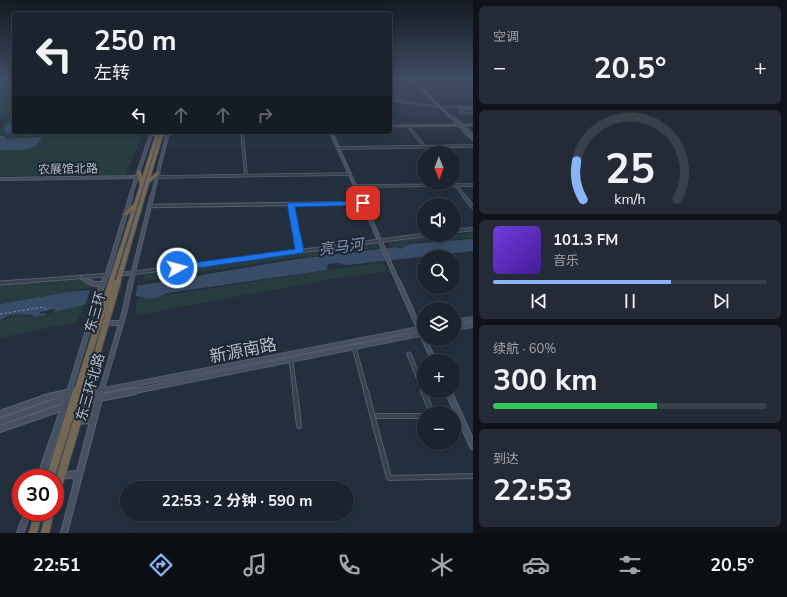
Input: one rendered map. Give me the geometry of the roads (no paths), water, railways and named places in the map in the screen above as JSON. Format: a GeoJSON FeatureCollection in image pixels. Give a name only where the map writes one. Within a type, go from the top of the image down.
{"type":"FeatureCollection","features":[{"type":"Feature","properties":{"kind":"highway","name":"东三环"},"geometry":{"type":"LineString","coordinates":[[53,469],[124,251],[147,183],[159,135],[135,204],[124,251],[63,469]]}},
{"type":"Feature","properties":{"kind":"highway"},"geometry":{"type":"LineString","coordinates":[[139,171],[141,185]]}},
{"type":"Feature","properties":{"kind":"highway"},"geometry":{"type":"LineString","coordinates":[[147,183],[157,175]]}},
{"type":"Feature","properties":{"kind":"highway"},"geometry":{"type":"LineString","coordinates":[[125,214],[135,204]]}},
{"type":"Feature","properties":{"kind":"highway"},"geometry":{"type":"LineString","coordinates":[[33,533],[36,521]]}},
{"type":"Feature","properties":{"kind":"highway"},"geometry":{"type":"LineString","coordinates":[[44,533],[47,521]]}},
{"type":"Feature","properties":{"kind":"street"},"geometry":{"type":"LineString","coordinates":[[416,104],[424,106],[473,108]]}},
{"type":"Feature","properties":{"kind":"street"},"geometry":{"type":"LineString","coordinates":[[438,104],[441,107]]}},
{"type":"Feature","properties":{"kind":"street"},"geometry":{"type":"LineString","coordinates":[[438,104],[473,134]]}},
{"type":"Feature","properties":{"kind":"street"},"geometry":{"type":"LineString","coordinates":[[473,108],[459,110],[463,113],[473,113]]}},
{"type":"Feature","properties":{"kind":"street"},"geometry":{"type":"LineString","coordinates":[[468,109],[473,113]]}},
{"type":"Feature","properties":{"kind":"street"},"geometry":{"type":"LineString","coordinates":[[460,113],[473,113]]}},
{"type":"Feature","properties":{"kind":"street"},"geometry":{"type":"LineString","coordinates":[[462,126],[473,139]]}},
{"type":"Feature","properties":{"kind":"street"},"geometry":{"type":"LineString","coordinates":[[392,127],[473,126]]}},
{"type":"Feature","properties":{"kind":"street"},"geometry":{"type":"LineString","coordinates":[[392,127],[473,126]]}},
{"type":"Feature","properties":{"kind":"street"},"geometry":{"type":"LineString","coordinates":[[409,127],[424,146]]}},
{"type":"Feature","properties":{"kind":"street","name":"东三环北路"},"geometry":{"type":"LineString","coordinates":[[43,469],[65,406],[88,331],[93,308],[106,275],[136,177],[152,134]]}},
{"type":"Feature","properties":{"kind":"street","name":"东三环北路"},"geometry":{"type":"LineString","coordinates":[[64,533],[99,397],[132,282],[149,206],[168,134]]}},
{"type":"Feature","properties":{"kind":"street"},"geometry":{"type":"LineString","coordinates":[[242,134],[246,175]]}},
{"type":"Feature","properties":{"kind":"street"},"geometry":{"type":"LineString","coordinates":[[332,134],[417,321]]}},
{"type":"Feature","properties":{"kind":"street"},"geometry":{"type":"LineString","coordinates":[[461,146],[473,146]]}},
{"type":"Feature","properties":{"kind":"street"},"geometry":{"type":"LineString","coordinates":[[338,148],[417,147]]}},
{"type":"Feature","properties":{"kind":"street"},"geometry":{"type":"LineString","coordinates":[[157,175],[350,174]]}},
{"type":"Feature","properties":{"kind":"street","name":"农展馆北路"},"geometry":{"type":"LineString","coordinates":[[0,179],[136,177]]}},
{"type":"Feature","properties":{"kind":"street"},"geometry":{"type":"LineString","coordinates":[[461,184],[473,185]]}},
{"type":"Feature","properties":{"kind":"street"},"geometry":{"type":"LineString","coordinates":[[355,186],[417,185]]}},
{"type":"Feature","properties":{"kind":"street"},"geometry":{"type":"LineString","coordinates":[[460,190],[473,207]]}},
{"type":"Feature","properties":{"kind":"street"},"geometry":{"type":"LineString","coordinates":[[149,206],[363,203]]}},
{"type":"Feature","properties":{"kind":"street"},"geometry":{"type":"LineString","coordinates":[[290,204],[299,251]]}},
{"type":"Feature","properties":{"kind":"street"},"geometry":{"type":"LineString","coordinates":[[461,230],[473,229]]}},
{"type":"Feature","properties":{"kind":"street"},"geometry":{"type":"LineString","coordinates":[[0,283],[81,276],[133,274],[379,239],[417,236]]}},
{"type":"Feature","properties":{"kind":"street"},"geometry":{"type":"LineString","coordinates":[[81,276],[94,284],[101,285]]}},
{"type":"Feature","properties":{"kind":"street"},"geometry":{"type":"LineString","coordinates":[[461,321],[473,319]]}},
{"type":"Feature","properties":{"kind":"street"},"geometry":{"type":"LineString","coordinates":[[90,323],[121,323]]}},
{"type":"Feature","properties":{"kind":"street"},"geometry":{"type":"LineString","coordinates":[[461,327],[473,325]]}},
{"type":"Feature","properties":{"kind":"street"},"geometry":{"type":"LineString","coordinates":[[71,404],[91,339],[88,331]]}},
{"type":"Feature","properties":{"kind":"street","name":"新源南路"},"geometry":{"type":"LineString","coordinates":[[0,429],[71,404],[99,397],[417,335]]}},
{"type":"Feature","properties":{"kind":"street","name":"新源南路"},"geometry":{"type":"LineString","coordinates":[[74,394],[417,335]]}},
{"type":"Feature","properties":{"kind":"street"},"geometry":{"type":"LineString","coordinates":[[354,347],[389,478],[473,476]]}},
{"type":"Feature","properties":{"kind":"street"},"geometry":{"type":"LineString","coordinates":[[409,354],[429,406]]}},
{"type":"Feature","properties":{"kind":"street"},"geometry":{"type":"LineString","coordinates":[[291,360],[299,426]]}},
{"type":"Feature","properties":{"kind":"street"},"geometry":{"type":"LineString","coordinates":[[0,414],[45,398],[69,392],[74,394]]}},
{"type":"Feature","properties":{"kind":"street"},"geometry":{"type":"LineString","coordinates":[[0,422],[67,398],[74,394]]}},
{"type":"Feature","properties":{"kind":"street"},"geometry":{"type":"LineString","coordinates":[[378,416],[417,416]]}},
{"type":"Feature","properties":{"kind":"street"},"geometry":{"type":"LineString","coordinates":[[59,423],[93,420]]}},
{"type":"Feature","properties":{"kind":"street"},"geometry":{"type":"LineString","coordinates":[[461,424],[473,446]]}},
{"type":"Feature","properties":{"kind":"street"},"geometry":{"type":"LineString","coordinates":[[64,475],[75,474],[77,482]]}},
{"type":"Feature","properties":{"kind":"street"},"geometry":{"type":"LineString","coordinates":[[20,533],[25,521]]}},
{"type":"Feature","properties":{"kind":"water"},"geometry":{"type":"Polygon","coordinates":[[[12,119],[12,132],[7,133],[4,129],[12,119]]]}},
{"type":"Feature","properties":{"kind":"water"},"geometry":{"type":"Polygon","coordinates":[[[18,134],[40,134],[32,136],[18,134]]]}},
{"type":"Feature","properties":{"kind":"water"},"geometry":{"type":"Polygon","coordinates":[[[0,136],[6,136],[4,138],[6,139],[41,137],[41,140],[33,147],[28,149],[0,151],[0,136]]]}},
{"type":"Feature","properties":{"kind":"water"},"geometry":{"type":"Polygon","coordinates":[[[473,239],[473,251],[461,252],[461,250],[417,250],[417,257],[347,265],[337,263],[328,264],[327,270],[167,293],[159,297],[149,299],[137,296],[84,305],[51,313],[55,311],[55,309],[40,312],[40,314],[45,313],[45,315],[33,317],[33,315],[10,315],[0,320],[0,304],[68,292],[142,285],[297,259],[396,247],[400,249],[411,244],[461,242],[461,240],[473,239]]]}},
{"type":"Feature","properties":{"kind":"water label","name":"亮马河"},"geometry":{"type":"Point","coordinates":[341,247]}}]}
